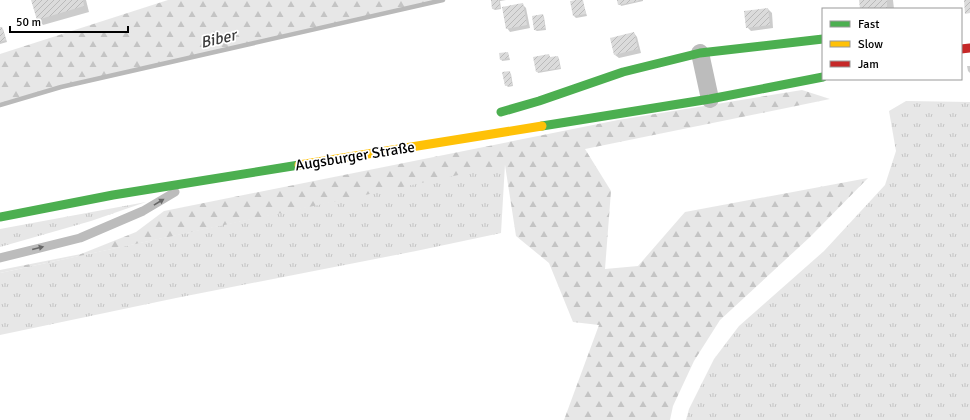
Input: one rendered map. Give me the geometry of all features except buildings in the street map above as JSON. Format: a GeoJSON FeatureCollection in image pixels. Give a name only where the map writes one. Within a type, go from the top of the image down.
{"type":"FeatureCollection","features":[{"type":"Feature","properties":{"kind":"main road"},"geometry":{"type":"LineString","coordinates":[[501,112],[539,101],[623,72],[700,53],[822,39]]}},
{"type":"Feature","properties":{"kind":"main road","name":"Augsburger Straße"},"geometry":{"type":"LineString","coordinates":[[0,217],[113,195],[710,99],[822,78]]}},
{"type":"Feature","properties":{"kind":"street"},"geometry":{"type":"LineString","coordinates":[[700,53],[710,99]]}},
{"type":"Feature","properties":{"kind":"lane"},"geometry":{"type":"LineString","coordinates":[[0,258],[80,238],[143,211],[189,183]]}},
{"type":"Feature","properties":{"kind":"green space"},"geometry":{"type":"Polygon","coordinates":[[[168,0],[443,0],[61,87],[0,105],[0,54],[168,0]]]}},
{"type":"Feature","properties":{"kind":"green space"},"geometry":{"type":"Polygon","coordinates":[[[802,90],[830,99],[585,149],[611,191],[605,269],[638,266],[685,212],[868,178],[810,237],[720,320],[694,361],[673,406],[670,420],[564,420],[599,325],[573,322],[549,263],[516,236],[505,165],[0,273],[0,270],[81,254],[136,232],[164,211],[618,120],[802,90]]]}},
{"type":"Feature","properties":{"kind":"green space"},"geometry":{"type":"Polygon","coordinates":[[[906,101],[970,102],[970,420],[686,420],[689,409],[714,359],[739,326],[824,251],[885,185],[896,151],[889,111],[906,101]]]}},
{"type":"Feature","properties":{"kind":"green space"},"geometry":{"type":"Polygon","coordinates":[[[505,164],[501,233],[0,335],[0,273],[505,164]]]}},
{"type":"Feature","properties":{"kind":"green space"},"geometry":{"type":"Polygon","coordinates":[[[146,202],[91,221],[0,247],[0,229],[146,202]]]}},
{"type":"Feature","properties":{"kind":"waterway","name":"Biber"},"geometry":{"type":"LineString","coordinates":[[0,105],[61,87],[443,0]]}},
{"type":"Feature","properties":{"kind":"traffic: fast"},"geometry":{"type":"LineString","coordinates":[[501,112],[539,101],[623,72],[700,53],[822,39]]}},
{"type":"Feature","properties":{"kind":"traffic: fast"},"geometry":{"type":"LineString","coordinates":[[542,126],[710,99],[822,77]]}},
{"type":"Feature","properties":{"kind":"traffic: fast"},"geometry":{"type":"LineString","coordinates":[[0,217],[113,195],[299,165]]}},
{"type":"Feature","properties":{"kind":"traffic: slow"},"geometry":{"type":"LineString","coordinates":[[299,165],[542,126]]}},
{"type":"Feature","properties":{"kind":"traffic: jam"},"geometry":{"type":"LineString","coordinates":[[962,49],[970,48]]}}]}
